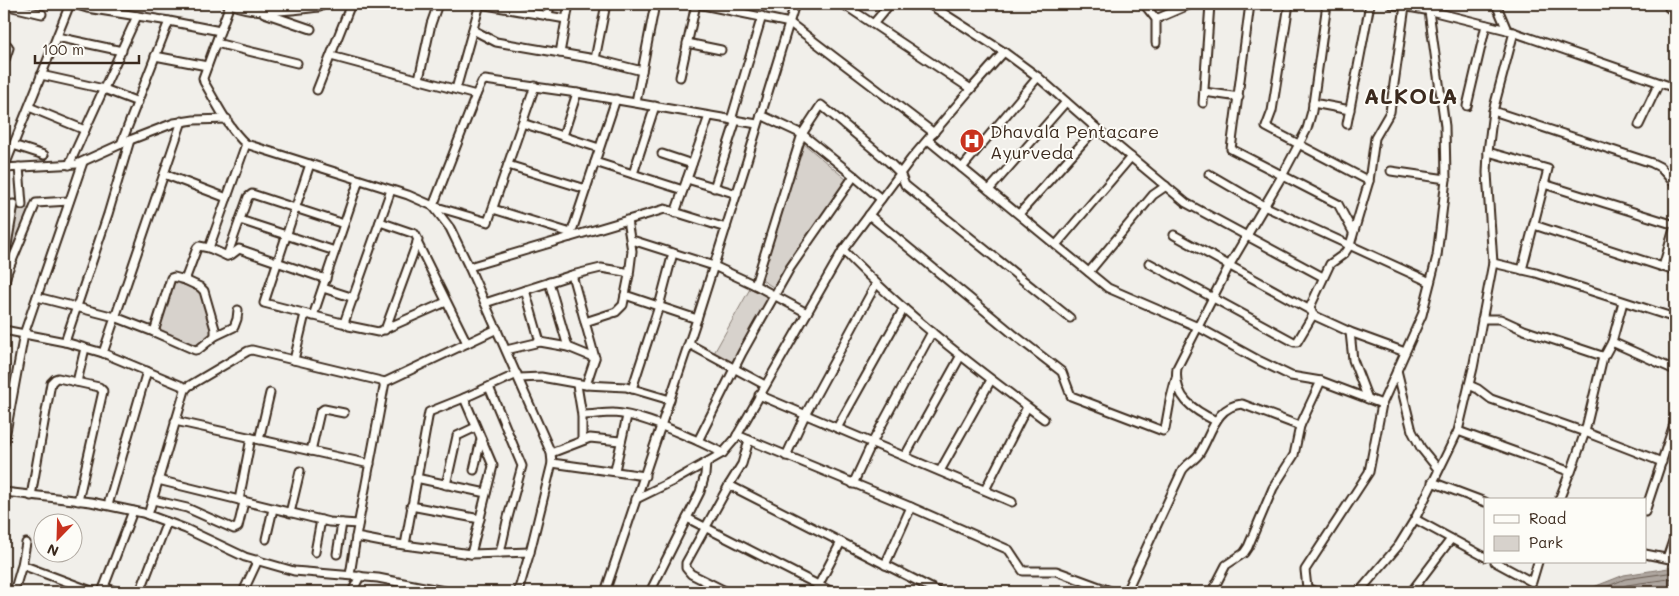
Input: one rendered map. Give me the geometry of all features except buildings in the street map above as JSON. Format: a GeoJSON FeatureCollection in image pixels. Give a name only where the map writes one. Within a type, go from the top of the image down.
{"type":"FeatureCollection","features":[{"type":"Feature","properties":{"kind":"street"},"geometry":{"type":"LineString","coordinates":[[70,4],[4,168],[69,165],[83,162],[130,140],[182,121],[227,119]]}},
{"type":"Feature","properties":{"kind":"street"},"geometry":{"type":"LineString","coordinates":[[74,4],[220,32]]}},
{"type":"Feature","properties":{"kind":"street"},"geometry":{"type":"LineString","coordinates":[[311,29],[230,4],[203,78],[227,119],[246,144],[391,190],[486,223],[493,209],[535,86]]}},
{"type":"Feature","properties":{"kind":"street"},"geometry":{"type":"LineString","coordinates":[[317,90],[351,4],[410,4]]}},
{"type":"Feature","properties":{"kind":"street"},"geometry":{"type":"LineString","coordinates":[[419,79],[430,24],[438,4]]}},
{"type":"Feature","properties":{"kind":"street"},"geometry":{"type":"LineString","coordinates":[[456,89],[480,4],[516,7],[566,19]]}},
{"type":"Feature","properties":{"kind":"street"},"geometry":{"type":"LineString","coordinates":[[548,16],[550,4]]}},
{"type":"Feature","properties":{"kind":"street"},"geometry":{"type":"LineString","coordinates":[[560,53],[569,4]]}},
{"type":"Feature","properties":{"kind":"street"},"geometry":{"type":"LineString","coordinates":[[595,59],[606,4]]}},
{"type":"Feature","properties":{"kind":"street"},"geometry":{"type":"LineString","coordinates":[[636,102],[655,4]]}},
{"type":"Feature","properties":{"kind":"street"},"geometry":{"type":"LineString","coordinates":[[680,77],[698,4],[762,16],[790,23],[934,133]]}},
{"type":"Feature","properties":{"kind":"street"},"geometry":{"type":"LineString","coordinates":[[605,592],[689,344],[737,194],[757,124],[762,115],[795,4]]}},
{"type":"Feature","properties":{"kind":"street"},"geometry":{"type":"LineString","coordinates":[[843,4],[970,90]]}},
{"type":"Feature","properties":{"kind":"street"},"geometry":{"type":"LineString","coordinates":[[873,24],[890,4]]}},
{"type":"Feature","properties":{"kind":"street"},"geometry":{"type":"LineString","coordinates":[[929,4],[1004,52],[1038,77],[1131,158],[1193,207],[1323,277]]}},
{"type":"Feature","properties":{"kind":"street"},"geometry":{"type":"LineString","coordinates":[[1144,4],[1156,19],[1156,43]]}},
{"type":"Feature","properties":{"kind":"street"},"geometry":{"type":"LineString","coordinates":[[1156,19],[1191,4]]}},
{"type":"Feature","properties":{"kind":"street"},"geometry":{"type":"LineString","coordinates":[[1203,103],[1210,4]]}},
{"type":"Feature","properties":{"kind":"street"},"geometry":{"type":"LineString","coordinates":[[1250,4],[1232,149],[1338,204],[1354,232]]}},
{"type":"Feature","properties":{"kind":"street"},"geometry":{"type":"LineString","coordinates":[[1289,4],[1272,111],[1266,127],[1299,146],[1369,181]]}},
{"type":"Feature","properties":{"kind":"street"},"geometry":{"type":"LineString","coordinates":[[869,215],[1062,372],[1071,396],[1163,431],[1165,429],[1178,362],[1246,235],[1282,176],[1307,129],[1313,103],[1327,4]]}},
{"type":"Feature","properties":{"kind":"street"},"geometry":{"type":"LineString","coordinates":[[1347,124],[1370,4]]}},
{"type":"Feature","properties":{"kind":"street"},"geometry":{"type":"LineString","coordinates":[[1391,4],[1429,7],[1510,31],[1675,88]]}},
{"type":"Feature","properties":{"kind":"street"},"geometry":{"type":"LineString","coordinates":[[1360,592],[1399,545],[1415,519],[1458,430],[1469,385],[1493,263],[1486,173],[1493,111],[1510,31],[1496,4]]}},
{"type":"Feature","properties":{"kind":"street"},"geometry":{"type":"LineString","coordinates":[[4,5],[42,14]]}},
{"type":"Feature","properties":{"kind":"street"},"geometry":{"type":"LineString","coordinates":[[1149,263],[1296,343],[1311,312],[1323,277],[1332,262],[1344,254],[1354,232],[1369,181],[1375,138],[1390,112],[1405,6]]}},
{"type":"Feature","properties":{"kind":"street"},"geometry":{"type":"LineString","coordinates":[[1316,592],[1307,590],[1305,570],[1369,472],[1382,404],[1422,315],[1437,256],[1446,179],[1445,126],[1429,7]]}},
{"type":"Feature","properties":{"kind":"street"},"geometry":{"type":"LineString","coordinates":[[258,12],[320,8]]}},
{"type":"Feature","properties":{"kind":"street"},"geometry":{"type":"LineString","coordinates":[[69,165],[137,16]]}},
{"type":"Feature","properties":{"kind":"street"},"geometry":{"type":"LineString","coordinates":[[714,188],[762,16]]}},
{"type":"Feature","properties":{"kind":"street"},"geometry":{"type":"LineString","coordinates":[[121,144],[169,21]]}},
{"type":"Feature","properties":{"kind":"street"},"geometry":{"type":"LineString","coordinates":[[1467,106],[1486,24]]}},
{"type":"Feature","properties":{"kind":"street"},"geometry":{"type":"LineString","coordinates":[[473,30],[496,42],[595,59],[642,71]]}},
{"type":"Feature","properties":{"kind":"street"},"geometry":{"type":"LineString","coordinates":[[56,37],[122,51]]}},
{"type":"Feature","properties":{"kind":"street"},"geometry":{"type":"LineString","coordinates":[[4,43],[9,48],[4,64]]}},
{"type":"Feature","properties":{"kind":"street"},"geometry":{"type":"LineString","coordinates":[[216,43],[297,63]]}},
{"type":"Feature","properties":{"kind":"street"},"geometry":{"type":"LineString","coordinates":[[687,43],[721,50]]}},
{"type":"Feature","properties":{"kind":"street"},"geometry":{"type":"LineString","coordinates":[[636,499],[677,479],[722,453],[737,435],[843,250],[900,173],[1004,52]]}},
{"type":"Feature","properties":{"kind":"street"},"geometry":{"type":"LineString","coordinates":[[155,56],[207,66]]}},
{"type":"Feature","properties":{"kind":"street"},"geometry":{"type":"LineString","coordinates":[[331,56],[476,94]]}},
{"type":"Feature","properties":{"kind":"street"},"geometry":{"type":"LineString","coordinates":[[41,74],[104,90],[138,102]]}},
{"type":"Feature","properties":{"kind":"street"},"geometry":{"type":"LineString","coordinates":[[962,168],[1038,77]]}},
{"type":"Feature","properties":{"kind":"street"},"geometry":{"type":"LineString","coordinates":[[433,206],[476,94],[485,80],[636,102],[757,124]]}},
{"type":"Feature","properties":{"kind":"street"},"geometry":{"type":"LineString","coordinates":[[1640,125],[1659,83]]}},
{"type":"Feature","properties":{"kind":"street"},"geometry":{"type":"LineString","coordinates":[[1204,92],[1239,97]]}},
{"type":"Feature","properties":{"kind":"street"},"geometry":{"type":"LineString","coordinates":[[563,136],[577,93]]}},
{"type":"Feature","properties":{"kind":"street"},"geometry":{"type":"LineString","coordinates":[[570,235],[616,99]]}},
{"type":"Feature","properties":{"kind":"street"},"geometry":{"type":"LineString","coordinates":[[989,190],[1066,102]]}},
{"type":"Feature","properties":{"kind":"street"},"geometry":{"type":"LineString","coordinates":[[1313,103],[1350,110]]}},
{"type":"Feature","properties":{"kind":"street"},"geometry":{"type":"LineString","coordinates":[[755,285],[802,134],[821,105],[900,173],[905,185],[1070,318]]}},
{"type":"Feature","properties":{"kind":"street"},"geometry":{"type":"LineString","coordinates":[[633,174],[655,106]]}},
{"type":"Feature","properties":{"kind":"street"},"geometry":{"type":"LineString","coordinates":[[29,107],[85,130]]}},
{"type":"Feature","properties":{"kind":"street"},"geometry":{"type":"LineString","coordinates":[[1493,111],[1652,163],[1660,167],[1675,184]]}},
{"type":"Feature","properties":{"kind":"street"},"geometry":{"type":"LineString","coordinates":[[762,115],[802,134],[881,199]]}},
{"type":"Feature","properties":{"kind":"street"},"geometry":{"type":"LineString","coordinates":[[676,213],[709,116]]}},
{"type":"Feature","properties":{"kind":"street"},"geometry":{"type":"LineString","coordinates":[[103,353],[182,121]]}},
{"type":"Feature","properties":{"kind":"street"},"geometry":{"type":"LineString","coordinates":[[522,123],[599,148]]}},
{"type":"Feature","properties":{"kind":"street"},"geometry":{"type":"LineString","coordinates":[[1018,214],[1096,128]]}},
{"type":"Feature","properties":{"kind":"street"},"geometry":{"type":"LineString","coordinates":[[65,342],[130,140]]}},
{"type":"Feature","properties":{"kind":"street"},"geometry":{"type":"LineString","coordinates":[[928,140],[1108,288],[1198,327],[1291,376],[1320,381],[1382,404]]}},
{"type":"Feature","properties":{"kind":"street"},"geometry":{"type":"LineString","coordinates":[[209,248],[246,144]]}},
{"type":"Feature","properties":{"kind":"street"},"geometry":{"type":"LineString","coordinates":[[13,145],[44,155]]}},
{"type":"Feature","properties":{"kind":"street"},"geometry":{"type":"LineString","coordinates":[[1488,152],[1548,169],[1522,270]]}},
{"type":"Feature","properties":{"kind":"street"},"geometry":{"type":"LineString","coordinates":[[662,154],[692,164]]}},
{"type":"Feature","properties":{"kind":"street"},"geometry":{"type":"LineString","coordinates":[[1056,245],[1131,158]]}},
{"type":"Feature","properties":{"kind":"street"},"geometry":{"type":"LineString","coordinates":[[4,444],[24,334],[68,201],[83,162]]}},
{"type":"Feature","properties":{"kind":"street"},"geometry":{"type":"LineString","coordinates":[[595,162],[683,190]]}},
{"type":"Feature","properties":{"kind":"street"},"geometry":{"type":"LineString","coordinates":[[310,164],[264,303],[344,322],[349,326],[375,332],[385,330],[446,302]]}},
{"type":"Feature","properties":{"kind":"street"},"geometry":{"type":"LineString","coordinates":[[508,164],[586,189]]}},
{"type":"Feature","properties":{"kind":"street"},"geometry":{"type":"LineString","coordinates":[[7,273],[5,256],[18,204],[19,167]]}},
{"type":"Feature","properties":{"kind":"street"},"geometry":{"type":"LineString","coordinates":[[1391,171],[1446,179]]}},
{"type":"Feature","properties":{"kind":"street"},"geometry":{"type":"LineString","coordinates":[[164,174],[227,198]]}},
{"type":"Feature","properties":{"kind":"street"},"geometry":{"type":"LineString","coordinates":[[1209,174],[1264,206],[1430,282]]}},
{"type":"Feature","properties":{"kind":"street"},"geometry":{"type":"LineString","coordinates":[[698,441],[734,368],[790,268],[854,176]]}},
{"type":"Feature","properties":{"kind":"street"},"geometry":{"type":"LineString","coordinates":[[687,179],[737,194]]}},
{"type":"Feature","properties":{"kind":"street"},"geometry":{"type":"LineString","coordinates":[[313,316],[359,180]]}},
{"type":"Feature","properties":{"kind":"street"},"geometry":{"type":"LineString","coordinates":[[1544,184],[1675,225],[1663,267]]}},
{"type":"Feature","properties":{"kind":"street"},"geometry":{"type":"LineString","coordinates":[[1089,272],[1154,195],[1166,186]]}},
{"type":"Feature","properties":{"kind":"street"},"geometry":{"type":"LineString","coordinates":[[344,322],[391,190]]}},
{"type":"Feature","properties":{"kind":"street"},"geometry":{"type":"LineString","coordinates":[[227,256],[248,197],[252,194],[344,224]]}},
{"type":"Feature","properties":{"kind":"street"},"geometry":{"type":"LineString","coordinates":[[4,205],[68,201]]}},
{"type":"Feature","properties":{"kind":"street"},"geometry":{"type":"LineString","coordinates":[[4,286],[7,273],[36,203]]}},
{"type":"Feature","properties":{"kind":"street"},"geometry":{"type":"LineString","coordinates":[[433,206],[450,228],[469,267],[551,453],[552,463],[518,592]]}},
{"type":"Feature","properties":{"kind":"street"},"geometry":{"type":"LineString","coordinates":[[493,209],[570,235]]}},
{"type":"Feature","properties":{"kind":"street"},"geometry":{"type":"LineString","coordinates":[[469,267],[570,235],[665,209],[726,228]]}},
{"type":"Feature","properties":{"kind":"street"},"geometry":{"type":"LineString","coordinates":[[240,220],[335,251]]}},
{"type":"Feature","properties":{"kind":"street"},"geometry":{"type":"LineString","coordinates":[[586,322],[616,312],[623,305],[630,275],[632,240],[627,220]]}},
{"type":"Feature","properties":{"kind":"street"},"geometry":{"type":"LineString","coordinates":[[380,222],[415,234],[446,302],[468,343]]}},
{"type":"Feature","properties":{"kind":"street"},"geometry":{"type":"LineString","coordinates":[[1534,226],[1675,271]]}},
{"type":"Feature","properties":{"kind":"street"},"geometry":{"type":"LineString","coordinates":[[1174,236],[1350,332],[1405,352]]}},
{"type":"Feature","properties":{"kind":"street"},"geometry":{"type":"LineString","coordinates":[[632,240],[714,266],[775,295],[807,313]]}},
{"type":"Feature","properties":{"kind":"street"},"geometry":{"type":"LineString","coordinates":[[385,330],[417,242]]}},
{"type":"Feature","properties":{"kind":"street"},"geometry":{"type":"LineString","coordinates":[[185,280],[199,246],[227,256],[239,249],[326,279]]}},
{"type":"Feature","properties":{"kind":"street"},"geometry":{"type":"LineString","coordinates":[[843,250],[876,284],[960,357],[1044,419]]}},
{"type":"Feature","properties":{"kind":"street"},"geometry":{"type":"LineString","coordinates":[[632,389],[659,306],[673,253]]}},
{"type":"Feature","properties":{"kind":"street"},"geometry":{"type":"LineString","coordinates":[[1493,263],[1536,273],[1675,318]]}},
{"type":"Feature","properties":{"kind":"street"},"geometry":{"type":"LineString","coordinates":[[485,303],[572,275],[608,268],[630,275]]}},
{"type":"Feature","properties":{"kind":"street"},"geometry":{"type":"LineString","coordinates":[[572,275],[595,358],[586,385]]}},
{"type":"Feature","properties":{"kind":"street"},"geometry":{"type":"LineString","coordinates":[[154,332],[171,278],[174,277],[185,280],[204,291],[215,329],[215,336]]}},
{"type":"Feature","properties":{"kind":"street"},"geometry":{"type":"LineString","coordinates":[[549,282],[568,347]]}},
{"type":"Feature","properties":{"kind":"street"},"geometry":{"type":"LineString","coordinates":[[786,456],[805,415],[876,284]]}},
{"type":"Feature","properties":{"kind":"street"},"geometry":{"type":"LineString","coordinates":[[323,288],[354,298]]}},
{"type":"Feature","properties":{"kind":"street"},"geometry":{"type":"LineString","coordinates":[[525,290],[540,342]]}},
{"type":"Feature","properties":{"kind":"street"},"geometry":{"type":"LineString","coordinates":[[625,295],[697,319]]}},
{"type":"Feature","properties":{"kind":"street"},"geometry":{"type":"LineString","coordinates":[[37,297],[115,317],[195,350],[199,350],[215,336],[234,327],[238,310]]}},
{"type":"Feature","properties":{"kind":"street"},"geometry":{"type":"LineString","coordinates":[[1560,498],[1572,471],[1585,432],[1603,356],[1612,342],[1623,302]]}},
{"type":"Feature","properties":{"kind":"street"},"geometry":{"type":"LineString","coordinates":[[837,428],[904,308]]}},
{"type":"Feature","properties":{"kind":"street"},"geometry":{"type":"LineString","coordinates":[[294,360],[305,314]]}},
{"type":"Feature","properties":{"kind":"street"},"geometry":{"type":"LineString","coordinates":[[1482,319],[1500,319],[1524,330],[1603,356]]}},
{"type":"Feature","properties":{"kind":"street"},"geometry":{"type":"LineString","coordinates":[[148,515],[186,388],[248,351],[252,350],[385,382],[497,329]]}},
{"type":"Feature","properties":{"kind":"street"},"geometry":{"type":"LineString","coordinates":[[4,330],[65,342],[103,353],[186,388]]}},
{"type":"Feature","properties":{"kind":"street"},"geometry":{"type":"LineString","coordinates":[[853,484],[872,443],[932,332]]}},
{"type":"Feature","properties":{"kind":"street"},"geometry":{"type":"LineString","coordinates":[[1350,332],[1353,360],[1368,399]]}},
{"type":"Feature","properties":{"kind":"street"},"geometry":{"type":"LineString","coordinates":[[506,350],[540,342],[568,347],[595,358]]}},
{"type":"Feature","properties":{"kind":"street"},"geometry":{"type":"LineString","coordinates":[[1612,342],[1675,370]]}},
{"type":"Feature","properties":{"kind":"street"},"geometry":{"type":"LineString","coordinates":[[689,344],[766,385]]}},
{"type":"Feature","properties":{"kind":"street"},"geometry":{"type":"LineString","coordinates":[[77,382],[85,348]]}},
{"type":"Feature","properties":{"kind":"street"},"geometry":{"type":"LineString","coordinates":[[905,456],[960,357]]}},
{"type":"Feature","properties":{"kind":"street"},"geometry":{"type":"LineString","coordinates":[[1397,370],[1412,431],[1421,448],[1438,469]]}},
{"type":"Feature","properties":{"kind":"street"},"geometry":{"type":"LineString","coordinates":[[108,505],[147,371]]}},
{"type":"Feature","properties":{"kind":"street"},"geometry":{"type":"LineString","coordinates":[[405,545],[429,412],[518,376],[541,376],[560,379],[577,385],[626,387],[670,400]]}},
{"type":"Feature","properties":{"kind":"street"},"geometry":{"type":"LineString","coordinates":[[31,496],[51,383],[54,378],[58,378],[98,387],[102,389],[104,394],[78,500]]}},
{"type":"Feature","properties":{"kind":"street"},"geometry":{"type":"LineString","coordinates":[[1176,378],[1189,405],[1216,421]]}},
{"type":"Feature","properties":{"kind":"street"},"geometry":{"type":"LineString","coordinates":[[940,470],[991,380]]}},
{"type":"Feature","properties":{"kind":"street"},"geometry":{"type":"LineString","coordinates":[[1212,592],[1226,565],[1244,553],[1248,547],[1273,488],[1294,455],[1300,426],[1320,381]]}},
{"type":"Feature","properties":{"kind":"street"},"geometry":{"type":"LineString","coordinates":[[350,575],[385,382]]}},
{"type":"Feature","properties":{"kind":"street"},"geometry":{"type":"LineString","coordinates":[[577,385],[582,415],[582,440]]}},
{"type":"Feature","properties":{"kind":"street"},"geometry":{"type":"LineString","coordinates":[[1469,385],[1491,399],[1585,432],[1662,462]]}},
{"type":"Feature","properties":{"kind":"street"},"geometry":{"type":"LineString","coordinates":[[489,387],[522,469],[500,553]]}},
{"type":"Feature","properties":{"kind":"street"},"geometry":{"type":"LineString","coordinates":[[259,440],[270,393]]}},
{"type":"Feature","properties":{"kind":"street"},"geometry":{"type":"LineString","coordinates":[[759,395],[1012,502]]}},
{"type":"Feature","properties":{"kind":"street"},"geometry":{"type":"LineString","coordinates":[[464,398],[493,466],[471,554]]}},
{"type":"Feature","properties":{"kind":"street"},"geometry":{"type":"LineString","coordinates":[[1126,592],[1182,470],[1198,456],[1216,421],[1225,410],[1236,404],[1242,404],[1300,426]]}},
{"type":"Feature","properties":{"kind":"street"},"geometry":{"type":"LineString","coordinates":[[984,490],[1028,407]]}},
{"type":"Feature","properties":{"kind":"street"},"geometry":{"type":"LineString","coordinates":[[311,451],[320,412],[324,409],[344,413]]}},
{"type":"Feature","properties":{"kind":"street"},"geometry":{"type":"LineString","coordinates":[[582,415],[613,413],[627,416],[661,426],[722,453]]}},
{"type":"Feature","properties":{"kind":"street"},"geometry":{"type":"LineString","coordinates":[[614,470],[627,416]]}},
{"type":"Feature","properties":{"kind":"street"},"geometry":{"type":"LineString","coordinates":[[175,421],[370,464]]}},
{"type":"Feature","properties":{"kind":"street"},"geometry":{"type":"LineString","coordinates":[[1646,509],[1675,421]]}},
{"type":"Feature","properties":{"kind":"street"},"geometry":{"type":"LineString","coordinates":[[446,485],[457,436],[476,428]]}},
{"type":"Feature","properties":{"kind":"street"},"geometry":{"type":"LineString","coordinates":[[1458,430],[1570,472]]}},
{"type":"Feature","properties":{"kind":"street"},"geometry":{"type":"LineString","coordinates":[[737,435],[1009,550],[1023,571],[1056,571],[1113,592]]}},
{"type":"Feature","properties":{"kind":"street"},"geometry":{"type":"LineString","coordinates":[[153,500],[187,508],[234,529],[238,527],[251,438]]}},
{"type":"Feature","properties":{"kind":"street"},"geometry":{"type":"LineString","coordinates":[[551,453],[582,440],[597,438],[620,441]]}},
{"type":"Feature","properties":{"kind":"street"},"geometry":{"type":"LineString","coordinates":[[474,470],[481,439]]}},
{"type":"Feature","properties":{"kind":"street"},"geometry":{"type":"LineString","coordinates":[[727,592],[691,574],[686,568],[686,562],[742,464],[749,440]]}},
{"type":"Feature","properties":{"kind":"street"},"geometry":{"type":"LineString","coordinates":[[552,463],[614,470],[645,476]]}},
{"type":"Feature","properties":{"kind":"street"},"geometry":{"type":"LineString","coordinates":[[650,592],[702,485],[706,463]]}},
{"type":"Feature","properties":{"kind":"street"},"geometry":{"type":"LineString","coordinates":[[290,513],[300,472]]}},
{"type":"Feature","properties":{"kind":"street"},"geometry":{"type":"LineString","coordinates":[[416,478],[486,493]]}},
{"type":"Feature","properties":{"kind":"street"},"geometry":{"type":"LineString","coordinates":[[158,480],[321,520],[358,524]]}},
{"type":"Feature","properties":{"kind":"street"},"geometry":{"type":"LineString","coordinates":[[1432,482],[1484,502]]}},
{"type":"Feature","properties":{"kind":"street"},"geometry":{"type":"LineString","coordinates":[[729,485],[939,592]]}},
{"type":"Feature","properties":{"kind":"street"},"geometry":{"type":"LineString","coordinates":[[4,492],[78,500],[148,515],[245,557],[294,571],[360,576],[414,589],[449,592]]}},
{"type":"Feature","properties":{"kind":"street"},"geometry":{"type":"LineString","coordinates":[[412,506],[480,519]]}},
{"type":"Feature","properties":{"kind":"street"},"geometry":{"type":"LineString","coordinates":[[885,565],[910,507]]}},
{"type":"Feature","properties":{"kind":"street"},"geometry":{"type":"LineString","coordinates":[[266,538],[273,509]]}},
{"type":"Feature","properties":{"kind":"street"},"geometry":{"type":"LineString","coordinates":[[117,592],[103,590],[133,511]]}},
{"type":"Feature","properties":{"kind":"street"},"geometry":{"type":"LineString","coordinates":[[687,518],[817,589],[832,592]]}},
{"type":"Feature","properties":{"kind":"street"},"geometry":{"type":"LineString","coordinates":[[1415,519],[1484,556]]}},
{"type":"Feature","properties":{"kind":"street"},"geometry":{"type":"LineString","coordinates":[[315,552],[321,520]]}},
{"type":"Feature","properties":{"kind":"street"},"geometry":{"type":"LineString","coordinates":[[140,592],[167,522]]}},
{"type":"Feature","properties":{"kind":"street"},"geometry":{"type":"LineString","coordinates":[[337,554],[342,523]]}},
{"type":"Feature","properties":{"kind":"street"},"geometry":{"type":"LineString","coordinates":[[1646,554],[1671,559],[1675,535]]}},
{"type":"Feature","properties":{"kind":"street"},"geometry":{"type":"LineString","coordinates":[[356,537],[471,554],[530,552]]}},
{"type":"Feature","properties":{"kind":"street"},"geometry":{"type":"LineString","coordinates":[[1411,592],[1451,539]]}},
{"type":"Feature","properties":{"kind":"street"},"geometry":{"type":"LineString","coordinates":[[817,589],[841,542]]}},
{"type":"Feature","properties":{"kind":"street"},"geometry":{"type":"LineString","coordinates":[[14,592],[26,543]]}},
{"type":"Feature","properties":{"kind":"street"},"geometry":{"type":"LineString","coordinates":[[243,592],[258,560]]}},
{"type":"Feature","properties":{"kind":"street"},"geometry":{"type":"LineString","coordinates":[[1498,564],[1532,582],[1537,564]]}},
{"type":"Feature","properties":{"kind":"street"},"geometry":{"type":"LineString","coordinates":[[22,565],[94,592]]}},
{"type":"Feature","properties":{"kind":"street"},"geometry":{"type":"LineString","coordinates":[[352,592],[360,576]]}},
{"type":"Feature","properties":{"kind":"green space"},"geometry":{"type":"Polygon","coordinates":[[[803,143],[847,180],[773,287],[760,279],[803,143]]]}},
{"type":"Feature","properties":{"kind":"green space"},"geometry":{"type":"Polygon","coordinates":[[[31,208],[9,262],[15,209],[31,208]]]}},
{"type":"Feature","properties":{"kind":"green space"},"geometry":{"type":"Polygon","coordinates":[[[174,281],[198,290],[201,294],[212,334],[198,346],[194,347],[157,330],[172,282],[174,281]]]}},
{"type":"Feature","properties":{"kind":"green space"},"geometry":{"type":"Polygon","coordinates":[[[751,287],[770,298],[732,364],[714,353],[751,287]]]}},
{"type":"Feature","properties":{"kind":"water"},"geometry":{"type":"Polygon","coordinates":[[[1675,567],[1675,592],[1581,592],[1624,575],[1675,567]]]}},
{"type":"Feature","properties":{"kind":"place","name":"Dhavala Pentacare Ayurveda"},"geometry":{"type":"Point","coordinates":[972,141]}},
{"type":"Feature","properties":{"kind":"district","name":"ALKOLA"},"geometry":{"type":"Point","coordinates":[1411,95]}}]}
